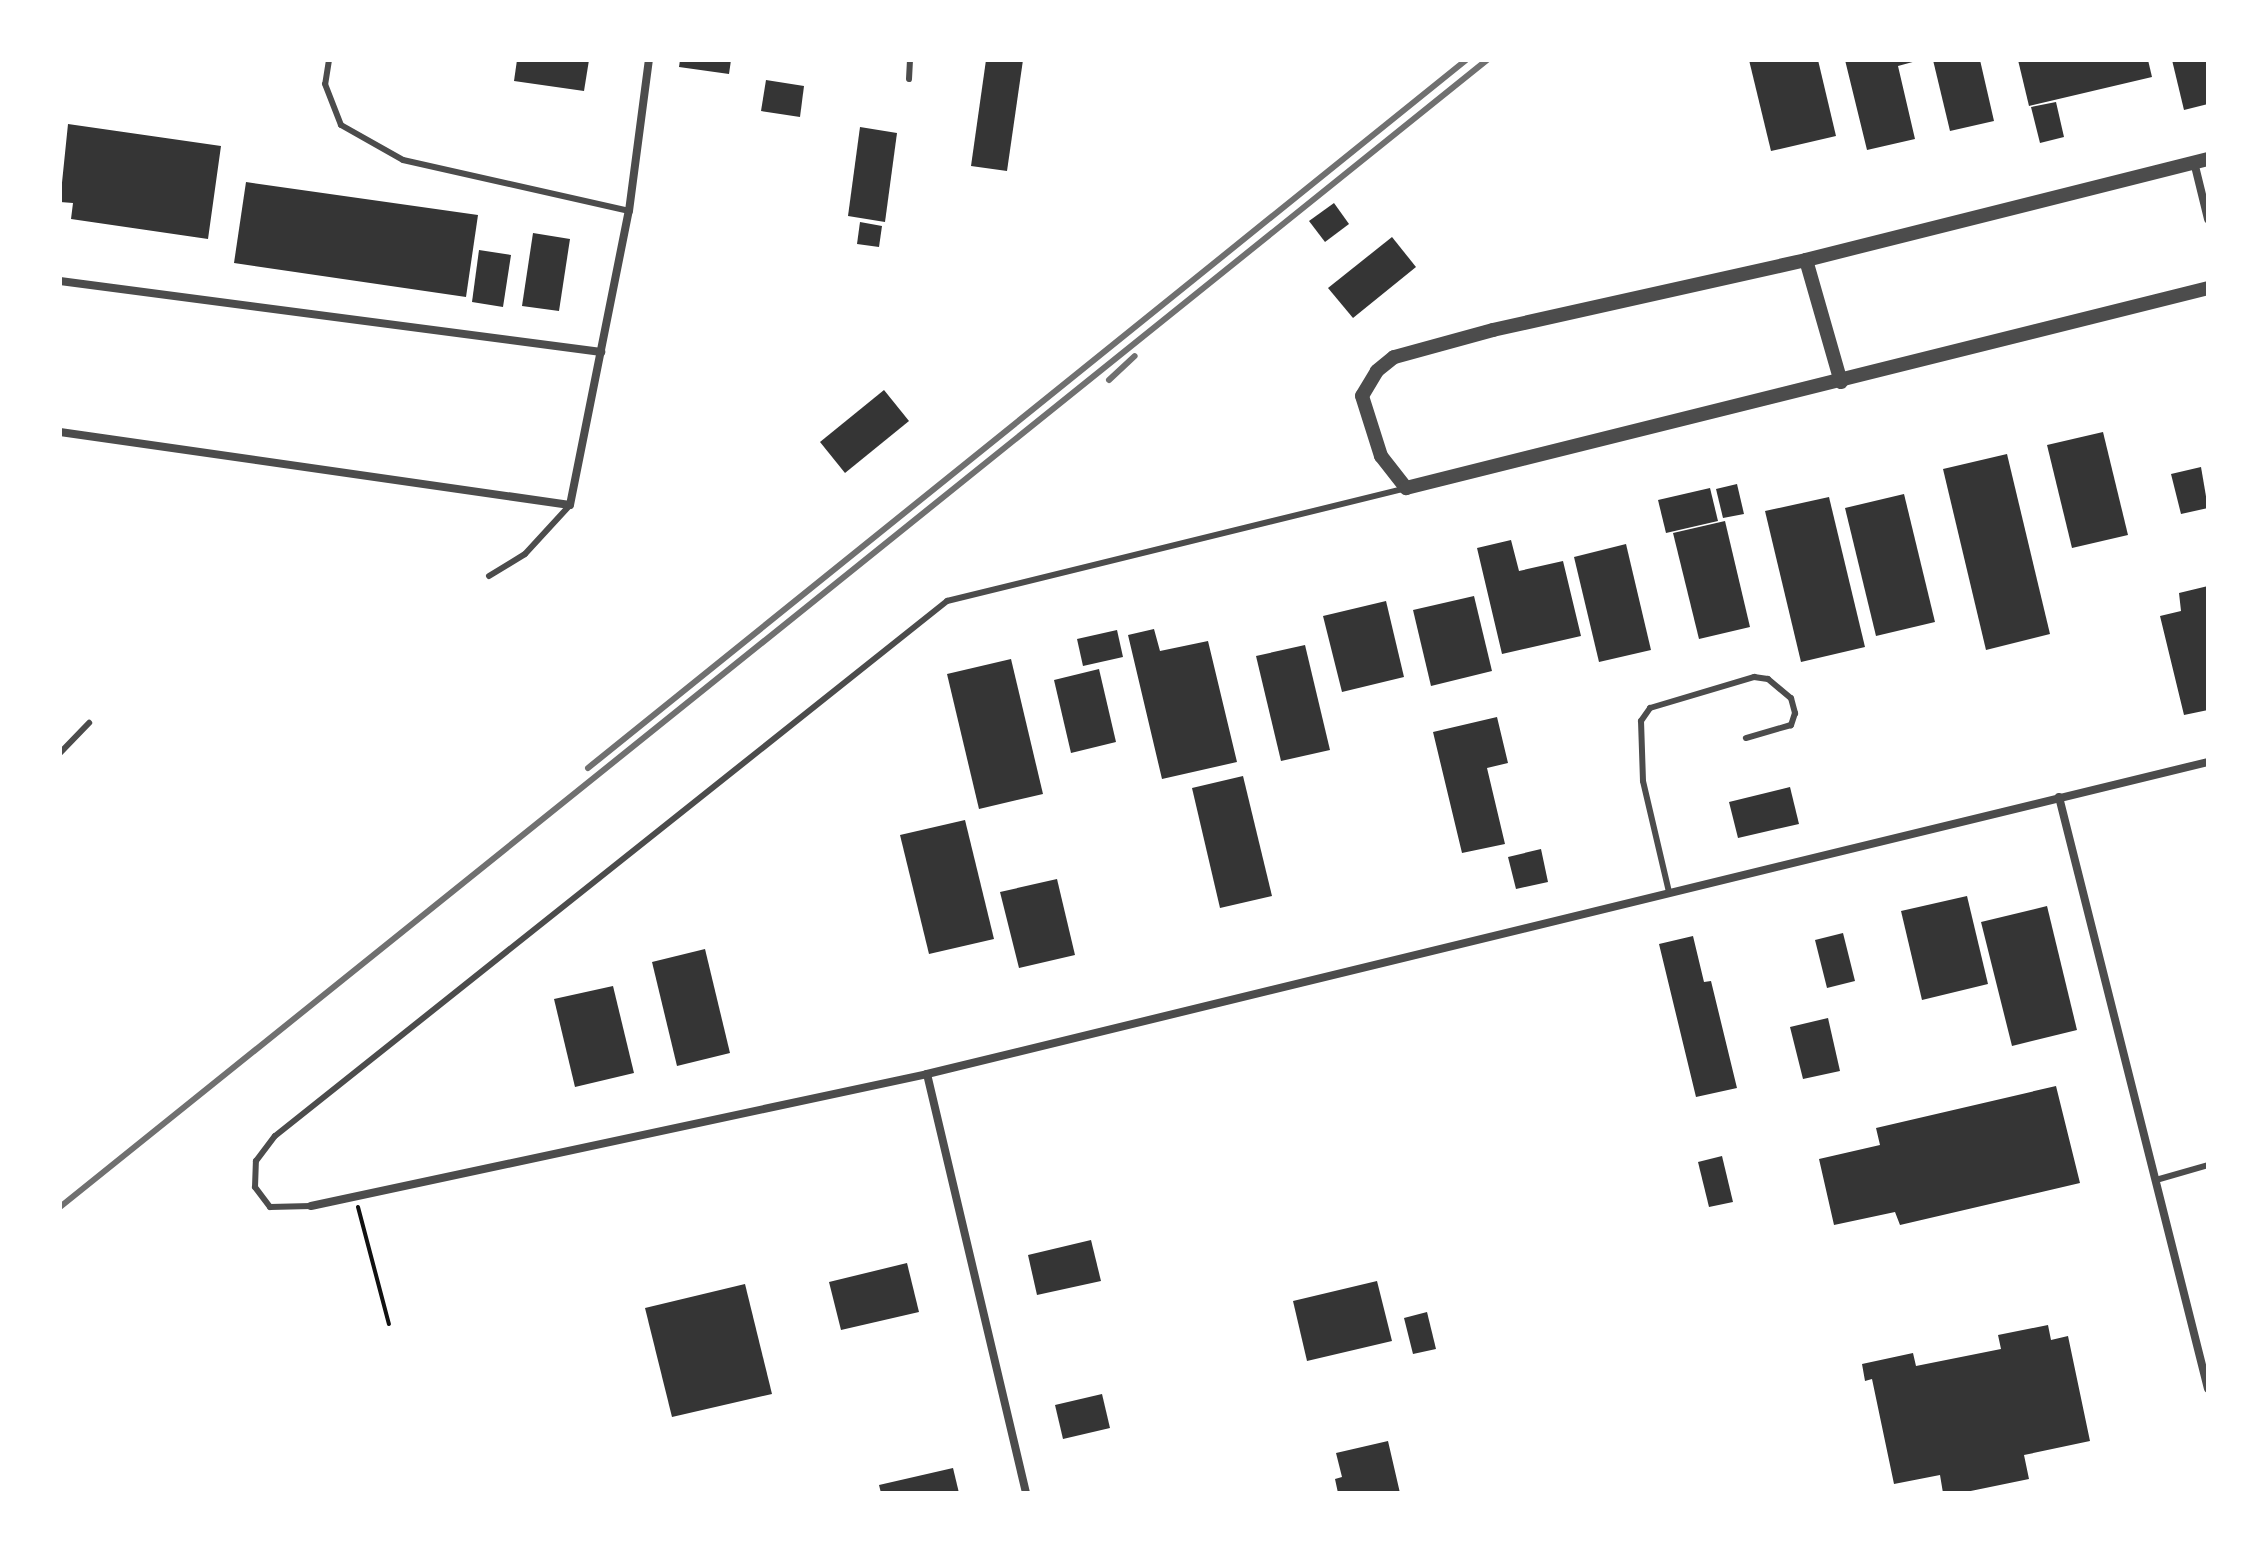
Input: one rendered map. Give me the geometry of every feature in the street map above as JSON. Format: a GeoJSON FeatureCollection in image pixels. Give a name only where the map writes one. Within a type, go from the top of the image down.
{"type":"FeatureCollection","features":[{"type":"Feature","properties":{"kind":"street"},"geometry":{"type":"LineString","coordinates":[[60,432],[570,505],[629,211],[649,60]]}},
{"type":"Feature","properties":{"kind":"street"},"geometry":{"type":"LineString","coordinates":[[2208,219],[2201,161],[1806,260],[1493,330],[1394,357],[1377,371],[1362,396],[1367,425],[1381,456],[1406,488],[1841,382],[2208,288]]}},
{"type":"Feature","properties":{"kind":"street"},"geometry":{"type":"LineString","coordinates":[[1806,260],[1841,382]]}},
{"type":"Feature","properties":{"kind":"street"},"geometry":{"type":"LineString","coordinates":[[60,281],[601,352]]}},
{"type":"Feature","properties":{"kind":"street"},"geometry":{"type":"LineString","coordinates":[[311,1206],[927,1074],[2208,762]]}},
{"type":"Feature","properties":{"kind":"street"},"geometry":{"type":"LineString","coordinates":[[2059,797],[2208,1389]]}},
{"type":"Feature","properties":{"kind":"street"},"geometry":{"type":"LineString","coordinates":[[927,1074],[1026,1493]]}},
{"type":"Feature","properties":{"kind":"lane"},"geometry":{"type":"LineString","coordinates":[[329,60],[325,84],[341,125],[403,160],[629,211]]}},
{"type":"Feature","properties":{"kind":"lane"},"geometry":{"type":"LineString","coordinates":[[909,79],[910,60]]}},
{"type":"Feature","properties":{"kind":"lane"},"geometry":{"type":"LineString","coordinates":[[311,1206],[270,1207],[255,1187],[256,1161],[275,1136],[947,601],[1406,488]]}},
{"type":"Feature","properties":{"kind":"lane"},"geometry":{"type":"LineString","coordinates":[[489,576],[525,554],[570,505]]}},
{"type":"Feature","properties":{"kind":"lane"},"geometry":{"type":"LineString","coordinates":[[1669,892],[1643,781],[1641,721],[1650,708],[1754,677],[1768,679],[1791,698],[1795,713],[1791,725],[1746,738]]}},
{"type":"Feature","properties":{"kind":"lane"},"geometry":{"type":"LineString","coordinates":[[60,753],[89,723]]}},
{"type":"Feature","properties":{"kind":"lane"},"geometry":{"type":"LineString","coordinates":[[2156,1180],[2208,1165]]}},
{"type":"Feature","properties":{"kind":"path"},"geometry":{"type":"LineString","coordinates":[[355,1197],[389,1324]]}},
{"type":"Feature","properties":{"kind":"building"},"geometry":{"type":"Polygon","coordinates":[[[517,60],[589,60],[584,91],[514,81],[517,60]]]}},
{"type":"Feature","properties":{"kind":"building"},"geometry":{"type":"Polygon","coordinates":[[[680,60],[731,60],[729,74],[679,67],[680,60]]]}},
{"type":"Feature","properties":{"kind":"building"},"geometry":{"type":"Polygon","coordinates":[[[986,60],[1023,60],[1007,171],[971,166],[986,60]]]}},
{"type":"Feature","properties":{"kind":"building"},"geometry":{"type":"Polygon","coordinates":[[[1749,60],[1818,60],[1836,136],[1771,151],[1749,60]]]}},
{"type":"Feature","properties":{"kind":"building"},"geometry":{"type":"Polygon","coordinates":[[[1845,60],[1920,60],[1898,66],[1915,139],[1867,150],[1845,60]]]}},
{"type":"Feature","properties":{"kind":"building"},"geometry":{"type":"Polygon","coordinates":[[[1933,60],[1980,60],[1994,121],[1950,131],[1933,60]]]}},
{"type":"Feature","properties":{"kind":"building"},"geometry":{"type":"Polygon","coordinates":[[[2018,60],[2148,60],[2152,77],[2029,106],[2018,60]]]}},
{"type":"Feature","properties":{"kind":"building"},"geometry":{"type":"Polygon","coordinates":[[[2172,60],[2208,60],[2208,104],[2184,110],[2172,60]]]}},
{"type":"Feature","properties":{"kind":"building"},"geometry":{"type":"Polygon","coordinates":[[[766,80],[804,86],[800,117],[761,111],[766,80]]]}},
{"type":"Feature","properties":{"kind":"building"},"geometry":{"type":"Polygon","coordinates":[[[2056,102],[2064,137],[2040,143],[2031,107],[2056,102]]]}},
{"type":"Feature","properties":{"kind":"building"},"geometry":{"type":"Polygon","coordinates":[[[68,124],[221,146],[208,239],[71,219],[73,203],[60,202],[68,124]]]}},
{"type":"Feature","properties":{"kind":"building"},"geometry":{"type":"Polygon","coordinates":[[[860,127],[897,133],[885,222],[848,216],[860,127]]]}},
{"type":"Feature","properties":{"kind":"building"},"geometry":{"type":"Polygon","coordinates":[[[246,182],[478,215],[466,297],[234,263],[246,182]]]}},
{"type":"Feature","properties":{"kind":"building"},"geometry":{"type":"Polygon","coordinates":[[[1334,203],[1349,224],[1325,242],[1309,221],[1334,203]]]}},
{"type":"Feature","properties":{"kind":"building"},"geometry":{"type":"Polygon","coordinates":[[[860,222],[882,226],[879,247],[857,244],[860,222]]]}},
{"type":"Feature","properties":{"kind":"building"},"geometry":{"type":"Polygon","coordinates":[[[533,233],[570,239],[559,311],[522,306],[533,233]]]}},
{"type":"Feature","properties":{"kind":"building"},"geometry":{"type":"Polygon","coordinates":[[[1392,237],[1416,267],[1353,318],[1328,288],[1392,237]]]}},
{"type":"Feature","properties":{"kind":"building"},"geometry":{"type":"Polygon","coordinates":[[[479,250],[511,255],[503,307],[472,302],[479,250]]]}},
{"type":"Feature","properties":{"kind":"building"},"geometry":{"type":"Polygon","coordinates":[[[884,390],[909,421],[845,473],[820,442],[884,390]]]}},
{"type":"Feature","properties":{"kind":"building"},"geometry":{"type":"Polygon","coordinates":[[[2103,432],[2128,535],[2072,548],[2047,445],[2103,432]]]}},
{"type":"Feature","properties":{"kind":"building"},"geometry":{"type":"Polygon","coordinates":[[[2007,454],[2050,634],[1986,650],[1943,469],[2007,454]]]}},
{"type":"Feature","properties":{"kind":"building"},"geometry":{"type":"Polygon","coordinates":[[[2201,467],[2208,508],[2181,514],[2171,474],[2201,467]]]}},
{"type":"Feature","properties":{"kind":"building"},"geometry":{"type":"Polygon","coordinates":[[[1737,484],[1744,514],[1723,518],[1716,489],[1737,484]]]}},
{"type":"Feature","properties":{"kind":"building"},"geometry":{"type":"Polygon","coordinates":[[[1710,488],[1718,521],[1666,533],[1658,500],[1710,488]]]}},
{"type":"Feature","properties":{"kind":"building"},"geometry":{"type":"Polygon","coordinates":[[[1904,494],[1935,622],[1876,636],[1845,508],[1904,494]]]}},
{"type":"Feature","properties":{"kind":"building"},"geometry":{"type":"Polygon","coordinates":[[[1829,497],[1865,647],[1801,662],[1765,511],[1829,497]]]}},
{"type":"Feature","properties":{"kind":"building"},"geometry":{"type":"Polygon","coordinates":[[[1725,521],[1750,627],[1699,639],[1673,533],[1725,521]]]}},
{"type":"Feature","properties":{"kind":"building"},"geometry":{"type":"Polygon","coordinates":[[[1511,540],[1519,571],[1563,561],[1581,636],[1502,654],[1477,548],[1511,540]]]}},
{"type":"Feature","properties":{"kind":"building"},"geometry":{"type":"Polygon","coordinates":[[[1626,544],[1651,650],[1599,662],[1574,557],[1626,544]]]}},
{"type":"Feature","properties":{"kind":"building"},"geometry":{"type":"Polygon","coordinates":[[[2208,586],[2208,710],[2184,715],[2160,616],[2181,611],[2179,593],[2208,586]]]}},
{"type":"Feature","properties":{"kind":"building"},"geometry":{"type":"Polygon","coordinates":[[[1474,596],[1492,671],[1431,686],[1413,610],[1474,596]]]}},
{"type":"Feature","properties":{"kind":"building"},"geometry":{"type":"Polygon","coordinates":[[[1386,601],[1404,677],[1342,692],[1323,616],[1386,601]]]}},
{"type":"Feature","properties":{"kind":"building"},"geometry":{"type":"Polygon","coordinates":[[[1154,629],[1160,651],[1208,641],[1237,762],[1162,779],[1128,635],[1154,629]]]}},
{"type":"Feature","properties":{"kind":"building"},"geometry":{"type":"Polygon","coordinates":[[[1117,630],[1123,657],[1083,666],[1077,639],[1117,630]]]}},
{"type":"Feature","properties":{"kind":"building"},"geometry":{"type":"Polygon","coordinates":[[[1305,645],[1330,750],[1281,761],[1256,656],[1305,645]]]}},
{"type":"Feature","properties":{"kind":"building"},"geometry":{"type":"Polygon","coordinates":[[[1011,659],[1043,794],[979,809],[947,674],[1011,659]]]}},
{"type":"Feature","properties":{"kind":"building"},"geometry":{"type":"Polygon","coordinates":[[[1099,669],[1116,742],[1071,753],[1054,680],[1099,669]]]}},
{"type":"Feature","properties":{"kind":"building"},"geometry":{"type":"Polygon","coordinates":[[[1497,717],[1508,763],[1487,768],[1505,844],[1462,853],[1433,732],[1497,717]]]}},
{"type":"Feature","properties":{"kind":"building"},"geometry":{"type":"Polygon","coordinates":[[[1243,776],[1272,896],[1220,908],[1192,788],[1243,776]]]}},
{"type":"Feature","properties":{"kind":"building"},"geometry":{"type":"Polygon","coordinates":[[[1790,787],[1799,824],[1738,838],[1729,802],[1790,787]]]}},
{"type":"Feature","properties":{"kind":"building"},"geometry":{"type":"Polygon","coordinates":[[[965,820],[994,939],[929,954],[900,835],[965,820]]]}},
{"type":"Feature","properties":{"kind":"building"},"geometry":{"type":"Polygon","coordinates":[[[1541,849],[1548,882],[1516,889],[1508,857],[1541,849]]]}},
{"type":"Feature","properties":{"kind":"building"},"geometry":{"type":"Polygon","coordinates":[[[1057,879],[1075,955],[1019,968],[1000,892],[1057,879]]]}},
{"type":"Feature","properties":{"kind":"building"},"geometry":{"type":"Polygon","coordinates":[[[1967,896],[1988,984],[1922,1000],[1901,911],[1967,896]]]}},
{"type":"Feature","properties":{"kind":"building"},"geometry":{"type":"Polygon","coordinates":[[[2047,906],[2077,1030],[2012,1046],[1981,922],[2047,906]]]}},
{"type":"Feature","properties":{"kind":"building"},"geometry":{"type":"Polygon","coordinates":[[[1843,933],[1855,981],[1827,988],[1815,940],[1843,933]]]}},
{"type":"Feature","properties":{"kind":"building"},"geometry":{"type":"Polygon","coordinates":[[[1693,936],[1704,982],[1711,981],[1737,1088],[1696,1097],[1659,944],[1693,936]]]}},
{"type":"Feature","properties":{"kind":"building"},"geometry":{"type":"Polygon","coordinates":[[[705,949],[730,1053],[677,1066],[652,962],[705,949]]]}},
{"type":"Feature","properties":{"kind":"building"},"geometry":{"type":"Polygon","coordinates":[[[613,986],[634,1073],[575,1087],[554,999],[613,986]]]}},
{"type":"Feature","properties":{"kind":"building"},"geometry":{"type":"Polygon","coordinates":[[[1828,1018],[1840,1071],[1803,1079],[1790,1027],[1828,1018]]]}},
{"type":"Feature","properties":{"kind":"building"},"geometry":{"type":"Polygon","coordinates":[[[2056,1086],[2080,1183],[1900,1225],[1895,1212],[1834,1225],[1819,1159],[1880,1145],[1876,1128],[2056,1086]]]}},
{"type":"Feature","properties":{"kind":"building"},"geometry":{"type":"Polygon","coordinates":[[[1722,1156],[1733,1202],[1709,1207],[1698,1162],[1722,1156]]]}},
{"type":"Feature","properties":{"kind":"building"},"geometry":{"type":"Polygon","coordinates":[[[1091,1240],[1101,1281],[1037,1295],[1028,1255],[1091,1240]]]}},
{"type":"Feature","properties":{"kind":"building"},"geometry":{"type":"Polygon","coordinates":[[[907,1263],[919,1312],[841,1330],[829,1282],[907,1263]]]}},
{"type":"Feature","properties":{"kind":"building"},"geometry":{"type":"Polygon","coordinates":[[[1377,1281],[1392,1341],[1307,1361],[1293,1301],[1377,1281]]]}},
{"type":"Feature","properties":{"kind":"building"},"geometry":{"type":"Polygon","coordinates":[[[745,1284],[772,1394],[672,1417],[645,1308],[745,1284]]]}},
{"type":"Feature","properties":{"kind":"building"},"geometry":{"type":"Polygon","coordinates":[[[1427,1312],[1436,1349],[1413,1354],[1404,1318],[1427,1312]]]}},
{"type":"Feature","properties":{"kind":"building"},"geometry":{"type":"Polygon","coordinates":[[[2048,1325],[2051,1340],[2068,1336],[2090,1441],[2024,1455],[2029,1479],[1961,1493],[1943,1493],[1940,1475],[1894,1484],[1872,1379],[1865,1381],[1862,1364],[1913,1353],[1916,1366],[2001,1349],[1998,1335],[2048,1325]]]}},
{"type":"Feature","properties":{"kind":"building"},"geometry":{"type":"Polygon","coordinates":[[[1102,1394],[1110,1428],[1063,1439],[1055,1405],[1102,1394]]]}},
{"type":"Feature","properties":{"kind":"building"},"geometry":{"type":"Polygon","coordinates":[[[1388,1441],[1400,1493],[1338,1493],[1335,1479],[1342,1477],[1336,1453],[1388,1441]]]}},
{"type":"Feature","properties":{"kind":"building"},"geometry":{"type":"Polygon","coordinates":[[[953,1468],[959,1493],[881,1493],[879,1485],[953,1468]]]}},
{"type":"Feature","properties":{"kind":"railway"},"geometry":{"type":"LineString","coordinates":[[588,768],[1466,60]]}},
{"type":"Feature","properties":{"kind":"railway"},"geometry":{"type":"LineString","coordinates":[[60,1207],[1487,60]]}},
{"type":"Feature","properties":{"kind":"railway"},"geometry":{"type":"LineString","coordinates":[[1109,380],[1135,356]]}}]}
